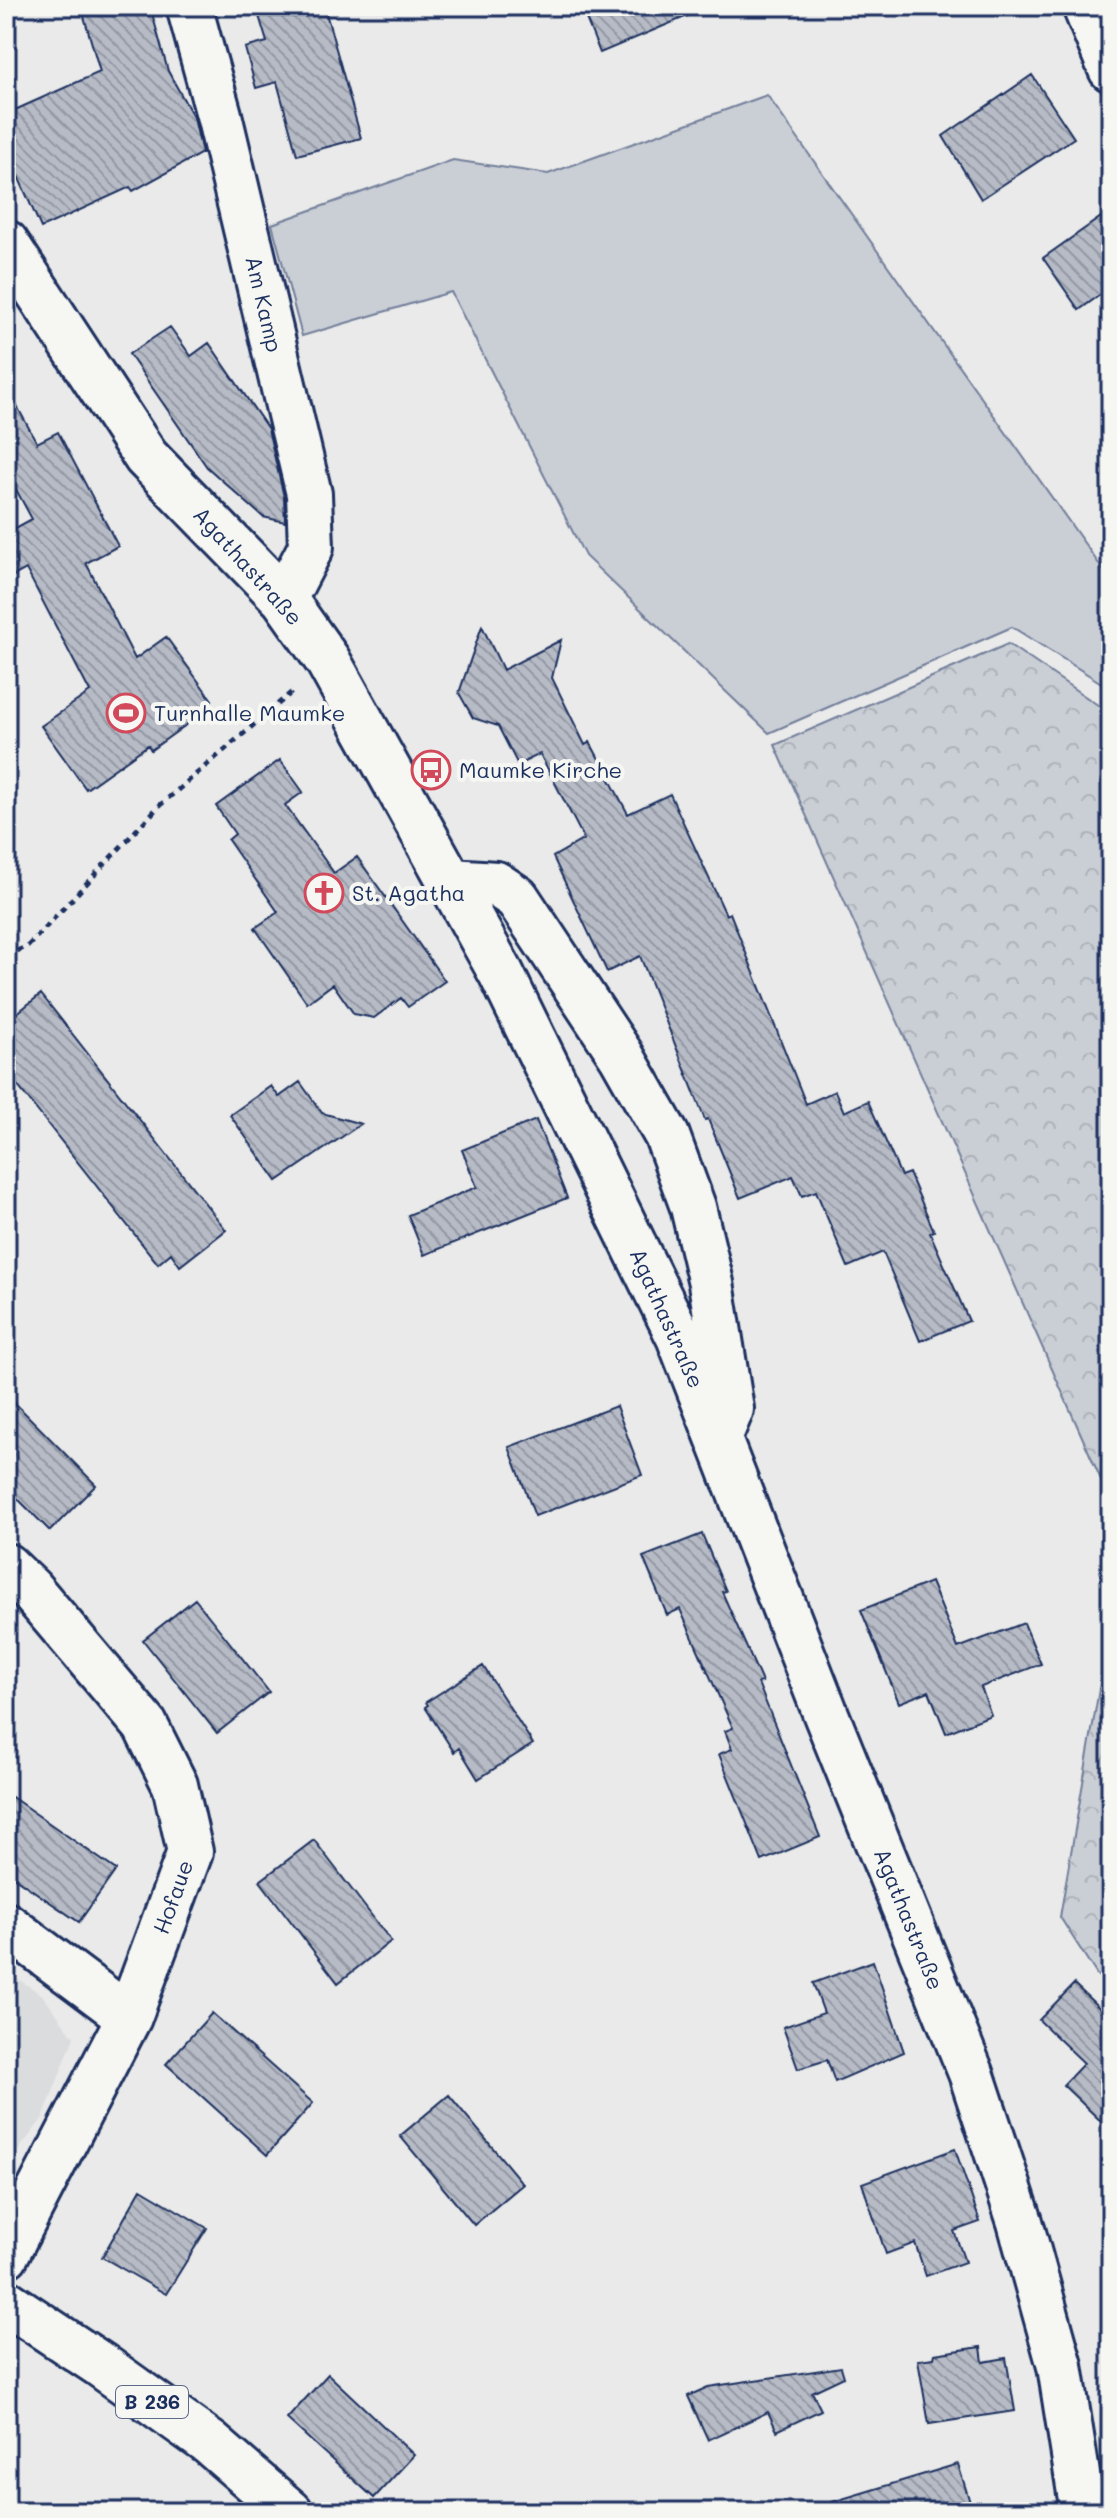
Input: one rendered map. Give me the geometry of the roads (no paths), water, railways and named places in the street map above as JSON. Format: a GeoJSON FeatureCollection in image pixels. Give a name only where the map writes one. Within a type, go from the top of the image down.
{"type":"FeatureCollection","features":[{"type":"Feature","properties":{"kind":"street","name":"Am Kamp"},"geometry":{"type":"LineString","coordinates":[[189,6],[219,115],[309,494],[311,547],[284,599]]}},
{"type":"Feature","properties":{"kind":"street"},"geometry":{"type":"LineString","coordinates":[[1085,6],[1111,69]]}},
{"type":"Feature","properties":{"kind":"street","name":"Agathastraße"},"geometry":{"type":"LineString","coordinates":[[6,243],[146,457],[284,599],[328,661],[501,973],[679,1337],[971,2073],[1020,2222],[1060,2366],[1083,2512]]}},
{"type":"Feature","properties":{"kind":"street"},"geometry":{"type":"LineString","coordinates":[[451,881],[496,884],[517,898],[621,1055],[667,1136],[693,1207],[726,1367],[731,1409],[719,1439]]}},
{"type":"Feature","properties":{"kind":"street","name":"Hofaue"},"geometry":{"type":"LineString","coordinates":[[6,1566],[30,1589],[145,1725],[175,1785],[190,1852],[129,2017],[6,2255]]}},
{"type":"Feature","properties":{"kind":"street"},"geometry":{"type":"LineString","coordinates":[[6,1925],[129,2017]]}},
{"type":"Feature","properties":{"kind":"street","name":"B 236"},"geometry":{"type":"LineString","coordinates":[[6,2302],[210,2443],[290,2512]]}},
{"type":"Feature","properties":{"kind":"place","name":"Turnhalle Maumke"},"geometry":{"type":"Point","coordinates":[126,713]}},
{"type":"Feature","properties":{"kind":"place","name":"Maumke Kirche"},"geometry":{"type":"Point","coordinates":[431,770]}},
{"type":"Feature","properties":{"kind":"place","name":"St. Agatha"},"geometry":{"type":"Point","coordinates":[324,893]}}]}
